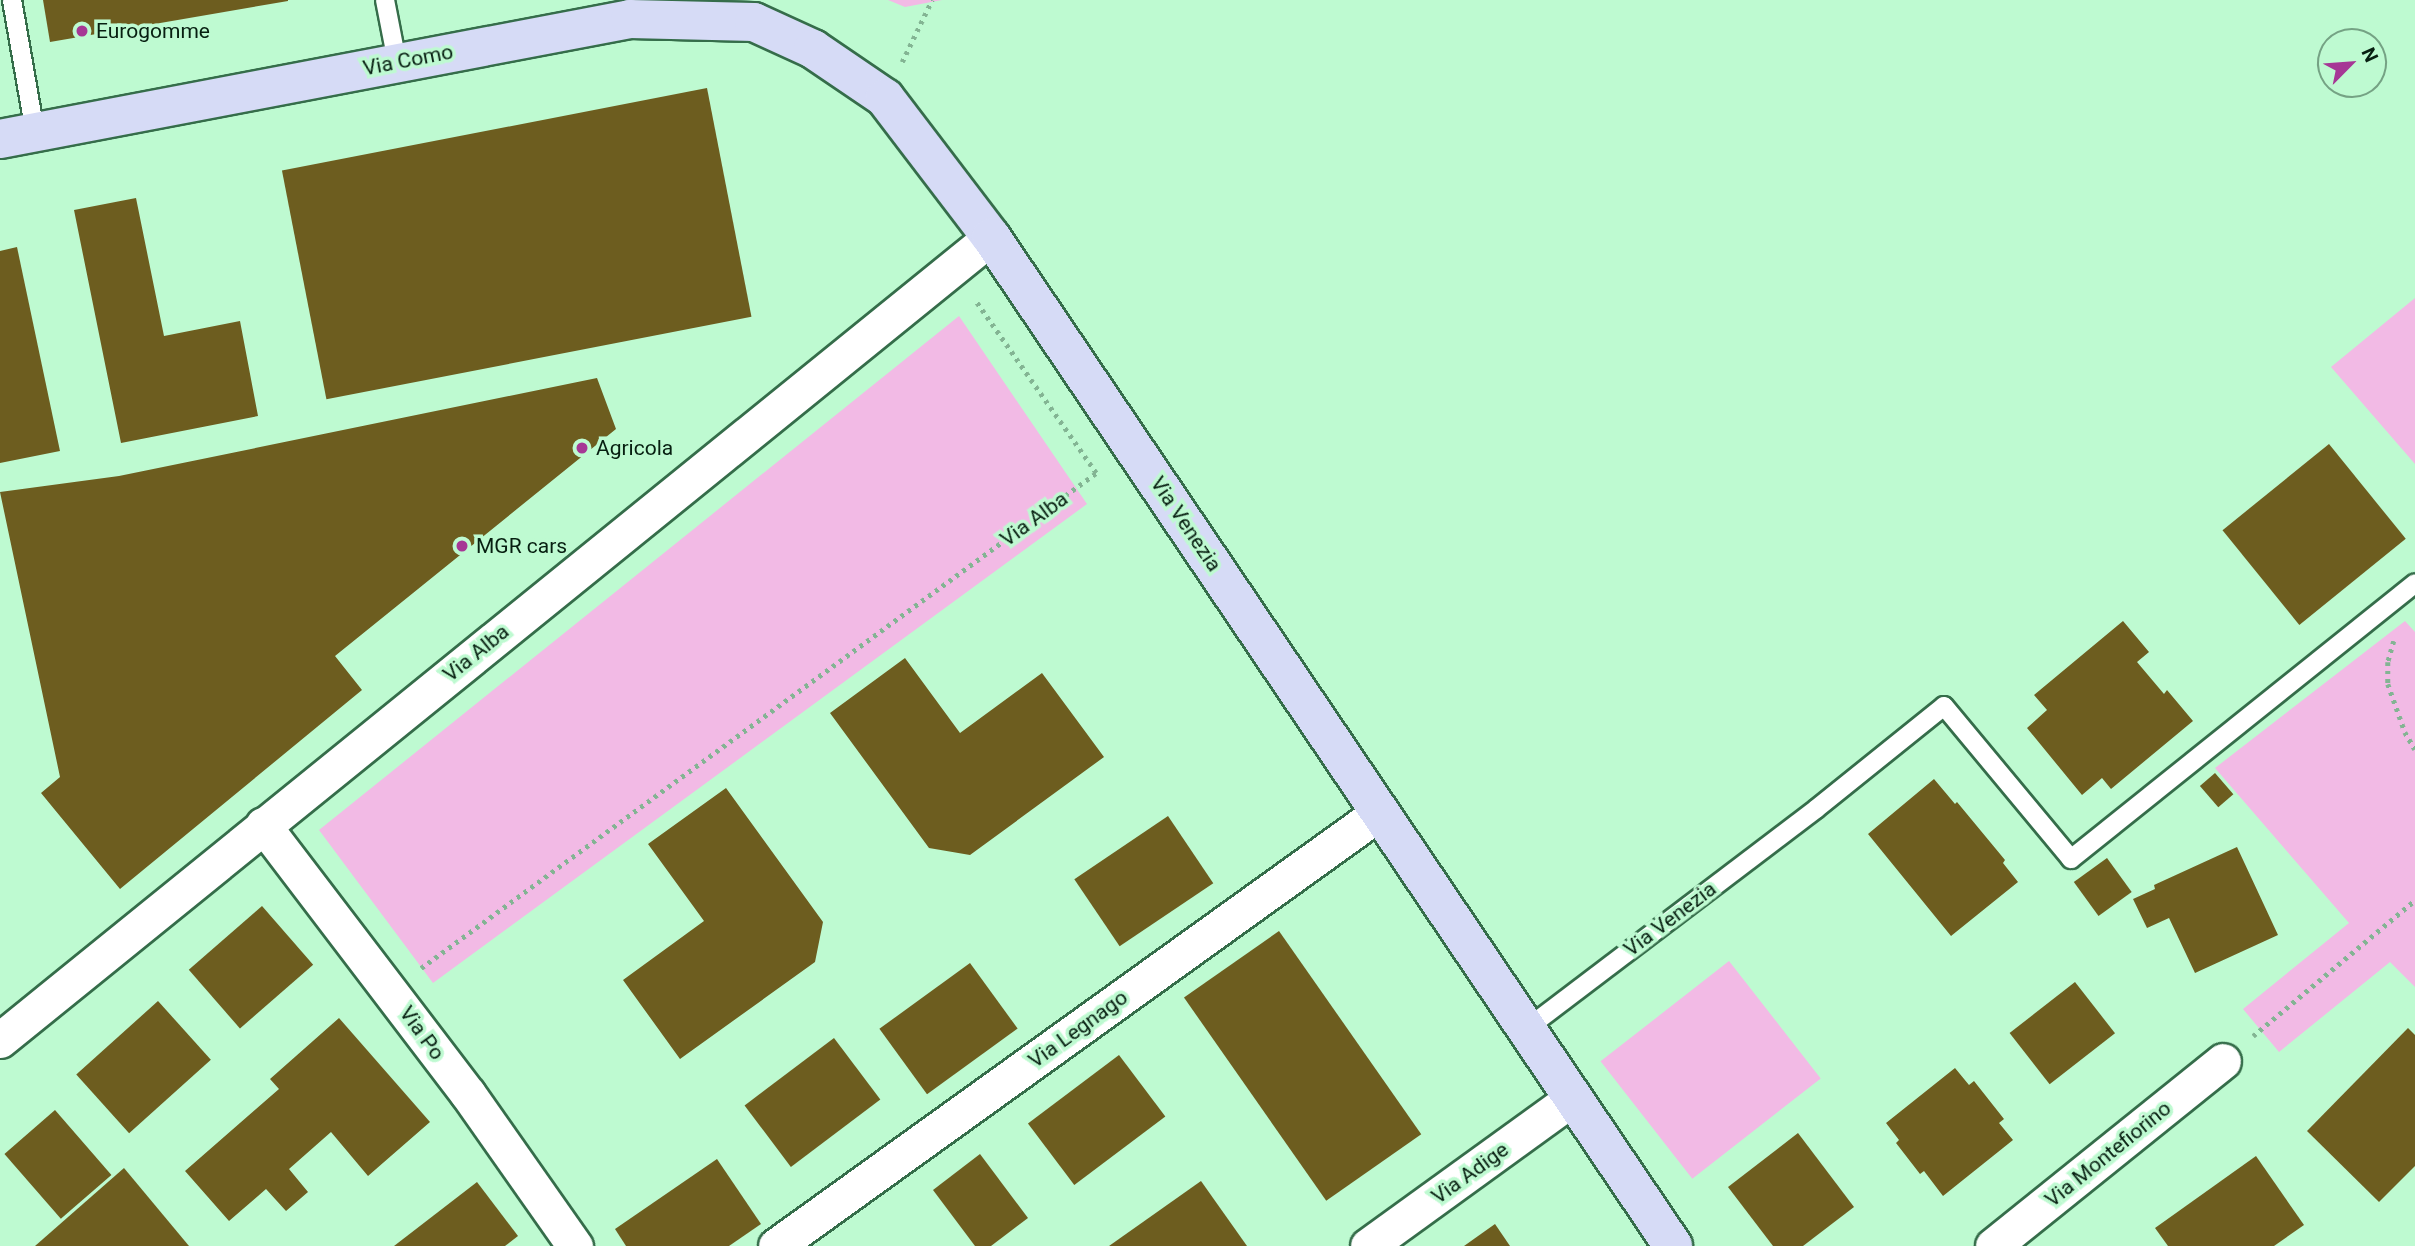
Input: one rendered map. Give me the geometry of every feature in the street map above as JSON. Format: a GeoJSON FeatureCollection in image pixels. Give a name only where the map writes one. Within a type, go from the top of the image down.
{"type":"FeatureCollection","features":[{"type":"Feature","properties":{"kind":"street","name":"Via Como"},"geometry":{"type":"LineString","coordinates":[[18,135],[630,19],[754,22],[813,49]]}},
{"type":"Feature","properties":{"kind":"street","name":"Via Venezia"},"geometry":{"type":"LineString","coordinates":[[813,49],[885,98],[991,237],[1571,1099],[1673,1246]]}},
{"type":"Feature","properties":{"kind":"street","name":"Via Alba"},"geometry":{"type":"LineString","coordinates":[[0,1040],[991,237]]}},
{"type":"Feature","properties":{"kind":"street","name":"Via Legnago"},"geometry":{"type":"LineString","coordinates":[[776,1246],[1380,812]]}},
{"type":"Feature","properties":{"kind":"street","name":"Via Po"},"geometry":{"type":"LineString","coordinates":[[263,825],[391,990],[575,1246]]}},
{"type":"Feature","properties":{"kind":"street","name":"Via Montefiorino"},"geometry":{"type":"LineString","coordinates":[[1993,1246],[2223,1061]]}},
{"type":"Feature","properties":{"kind":"street","name":"Via Adige"},"geometry":{"type":"LineString","coordinates":[[1368,1246],[1571,1099]]}},
{"type":"Feature","properties":{"kind":"lane"},"geometry":{"type":"LineString","coordinates":[[12,0],[18,135]]}},
{"type":"Feature","properties":{"kind":"lane"},"geometry":{"type":"LineString","coordinates":[[385,0],[397,62]]}},
{"type":"Feature","properties":{"kind":"lane","name":"Via Venezia"},"geometry":{"type":"LineString","coordinates":[[1525,1030],[1816,809],[1944,706],[2071,859],[2415,583]]}},
{"type":"Feature","properties":{"kind":"path"},"geometry":{"type":"LineString","coordinates":[[885,98],[932,0]]}},
{"type":"Feature","properties":{"kind":"path","name":"Via Alba"},"geometry":{"type":"LineString","coordinates":[[391,990],[1096,473],[952,268]]}},
{"type":"Feature","properties":{"kind":"path"},"geometry":{"type":"LineString","coordinates":[[2395,638],[2388,662],[2388,684],[2405,732],[2415,749]]}},
{"type":"Feature","properties":{"kind":"path"},"geometry":{"type":"LineString","coordinates":[[2223,1061],[2415,900]]}},
{"type":"Feature","properties":{"kind":"shaded area"},"geometry":{"type":"Polygon","coordinates":[[[888,0],[942,0],[905,7],[888,0]]]}},
{"type":"Feature","properties":{"kind":"shaded area"},"geometry":{"type":"Polygon","coordinates":[[[2415,298],[2415,464],[2331,367],[2415,298]]]}},
{"type":"Feature","properties":{"kind":"shaded area"},"geometry":{"type":"Polygon","coordinates":[[[959,316],[1087,504],[433,983],[319,830],[959,316]]]}},
{"type":"Feature","properties":{"kind":"shaded area"},"geometry":{"type":"Polygon","coordinates":[[[2405,621],[2415,632],[2415,987],[2390,962],[2279,1052],[2243,1009],[2349,923],[2215,768],[2405,621]]]}},
{"type":"Feature","properties":{"kind":"shaded area"},"geometry":{"type":"Polygon","coordinates":[[[1729,961],[1821,1078],[1692,1179],[1601,1061],[1729,961]]]}},
{"type":"Feature","properties":{"kind":"building","name":"Eurogomme"},"geometry":{"type":"Polygon","coordinates":[[[43,0],[288,0],[288,1],[50,42],[43,0]]]}},
{"type":"Feature","properties":{"kind":"building"},"geometry":{"type":"Polygon","coordinates":[[[707,88],[751,317],[326,399],[282,171],[707,88]]]}},
{"type":"Feature","properties":{"kind":"building"},"geometry":{"type":"Polygon","coordinates":[[[136,198],[164,336],[240,321],[258,416],[121,443],[74,210],[136,198]]]}},
{"type":"Feature","properties":{"kind":"building"},"geometry":{"type":"Polygon","coordinates":[[[17,247],[60,451],[0,463],[0,251],[17,247]]]}},
{"type":"Feature","properties":{"kind":"building"},"geometry":{"type":"Polygon","coordinates":[[[597,378],[616,429],[335,656],[362,690],[120,889],[41,793],[60,777],[0,492],[119,476],[597,378]]]}},
{"type":"Feature","properties":{"kind":"building"},"geometry":{"type":"Polygon","coordinates":[[[2329,444],[2406,539],[2299,625],[2223,530],[2329,444]]]}},
{"type":"Feature","properties":{"kind":"building"},"geometry":{"type":"Polygon","coordinates":[[[2123,621],[2149,652],[2137,662],[2164,694],[2167,690],[2193,721],[2111,789],[2102,778],[2082,795],[2027,728],[2047,710],[2034,695],[2123,621]]]}},
{"type":"Feature","properties":{"kind":"building"},"geometry":{"type":"Polygon","coordinates":[[[905,658],[960,733],[1042,673],[1104,757],[970,855],[929,848],[830,713],[905,658]]]}},
{"type":"Feature","properties":{"kind":"building"},"geometry":{"type":"Polygon","coordinates":[[[2215,773],[2233,794],[2218,807],[2200,786],[2215,773]]]}},
{"type":"Feature","properties":{"kind":"building"},"geometry":{"type":"Polygon","coordinates":[[[1934,779],[1955,804],[1957,802],[2005,860],[2003,863],[2018,882],[1951,936],[1868,834],[1934,779]]]}},
{"type":"Feature","properties":{"kind":"building"},"geometry":{"type":"Polygon","coordinates":[[[726,788],[823,922],[815,962],[680,1059],[623,980],[704,921],[648,844],[726,788]]]}},
{"type":"Feature","properties":{"kind":"building"},"geometry":{"type":"Polygon","coordinates":[[[1168,816],[1213,883],[1120,946],[1074,879],[1168,816]]]}},
{"type":"Feature","properties":{"kind":"building"},"geometry":{"type":"Polygon","coordinates":[[[2237,847],[2278,935],[2195,973],[2169,918],[2147,928],[2133,899],[2155,889],[2154,885],[2237,847]]]}},
{"type":"Feature","properties":{"kind":"building"},"geometry":{"type":"Polygon","coordinates":[[[2107,858],[2132,892],[2099,916],[2074,882],[2107,858]]]}},
{"type":"Feature","properties":{"kind":"building"},"geometry":{"type":"Polygon","coordinates":[[[262,906],[313,965],[240,1029],[189,970],[262,906]]]}},
{"type":"Feature","properties":{"kind":"building"},"geometry":{"type":"Polygon","coordinates":[[[1279,931],[1421,1134],[1326,1201],[1184,998],[1279,931]]]}},
{"type":"Feature","properties":{"kind":"building"},"geometry":{"type":"Polygon","coordinates":[[[970,963],[1018,1029],[927,1094],[879,1029],[970,963]]]}},
{"type":"Feature","properties":{"kind":"building"},"geometry":{"type":"Polygon","coordinates":[[[2075,982],[2115,1033],[2050,1084],[2010,1033],[2075,982]]]}},
{"type":"Feature","properties":{"kind":"building"},"geometry":{"type":"Polygon","coordinates":[[[158,1001],[211,1060],[129,1133],[76,1075],[158,1001]]]}},
{"type":"Feature","properties":{"kind":"building"},"geometry":{"type":"Polygon","coordinates":[[[339,1018],[430,1122],[368,1176],[331,1132],[289,1169],[308,1192],[286,1211],[266,1189],[229,1221],[185,1171],[279,1089],[270,1079],[339,1018]]]}},
{"type":"Feature","properties":{"kind":"building"},"geometry":{"type":"Polygon","coordinates":[[[2408,1028],[2415,1035],[2415,1166],[2379,1202],[2307,1131],[2408,1028]]]}},
{"type":"Feature","properties":{"kind":"building"},"geometry":{"type":"Polygon","coordinates":[[[834,1038],[880,1099],[791,1167],[745,1105],[834,1038]]]}},
{"type":"Feature","properties":{"kind":"building"},"geometry":{"type":"Polygon","coordinates":[[[1119,1055],[1165,1116],[1074,1185],[1028,1124],[1119,1055]]]}},
{"type":"Feature","properties":{"kind":"building"},"geometry":{"type":"Polygon","coordinates":[[[1955,1068],[1969,1085],[1974,1081],[2004,1119],[1999,1123],[2013,1140],[1943,1196],[1924,1171],[1920,1174],[1896,1143],[1899,1140],[1886,1123],[1955,1068]]]}},
{"type":"Feature","properties":{"kind":"building"},"geometry":{"type":"Polygon","coordinates":[[[55,1110],[111,1175],[61,1219],[4,1154],[55,1110]]]}},
{"type":"Feature","properties":{"kind":"building"},"geometry":{"type":"Polygon","coordinates":[[[1798,1133],[1854,1207],[1803,1246],[1773,1246],[1728,1187],[1798,1133]]]}},
{"type":"Feature","properties":{"kind":"building"},"geometry":{"type":"Polygon","coordinates":[[[980,1154],[1028,1218],[991,1246],[975,1246],[933,1190],[980,1154]]]}},
{"type":"Feature","properties":{"kind":"building"},"geometry":{"type":"Polygon","coordinates":[[[2256,1156],[2304,1225],[2274,1246],[2168,1246],[2155,1228],[2256,1156]]]}},
{"type":"Feature","properties":{"kind":"building"},"geometry":{"type":"Polygon","coordinates":[[[717,1159],[761,1224],[729,1246],[626,1246],[615,1229],[717,1159]]]}},
{"type":"Feature","properties":{"kind":"building"},"geometry":{"type":"Polygon","coordinates":[[[124,1168],[189,1246],[35,1246],[124,1168]]]}},
{"type":"Feature","properties":{"kind":"building"},"geometry":{"type":"Polygon","coordinates":[[[1201,1181],[1247,1246],[1109,1246],[1201,1181]]]}},
{"type":"Feature","properties":{"kind":"building"},"geometry":{"type":"Polygon","coordinates":[[[477,1182],[518,1236],[505,1246],[394,1246],[477,1182]]]}},
{"type":"Feature","properties":{"kind":"building"},"geometry":{"type":"Polygon","coordinates":[[[1495,1224],[1510,1246],[1464,1246],[1495,1224]]]}},
{"type":"Feature","properties":{"kind":"place","name":"Eurogomme"},"geometry":{"type":"Point","coordinates":[82,31]}},
{"type":"Feature","properties":{"kind":"place","name":"Agricola"},"geometry":{"type":"Point","coordinates":[582,448]}},
{"type":"Feature","properties":{"kind":"place","name":"MGR cars"},"geometry":{"type":"Point","coordinates":[462,546]}}]}
